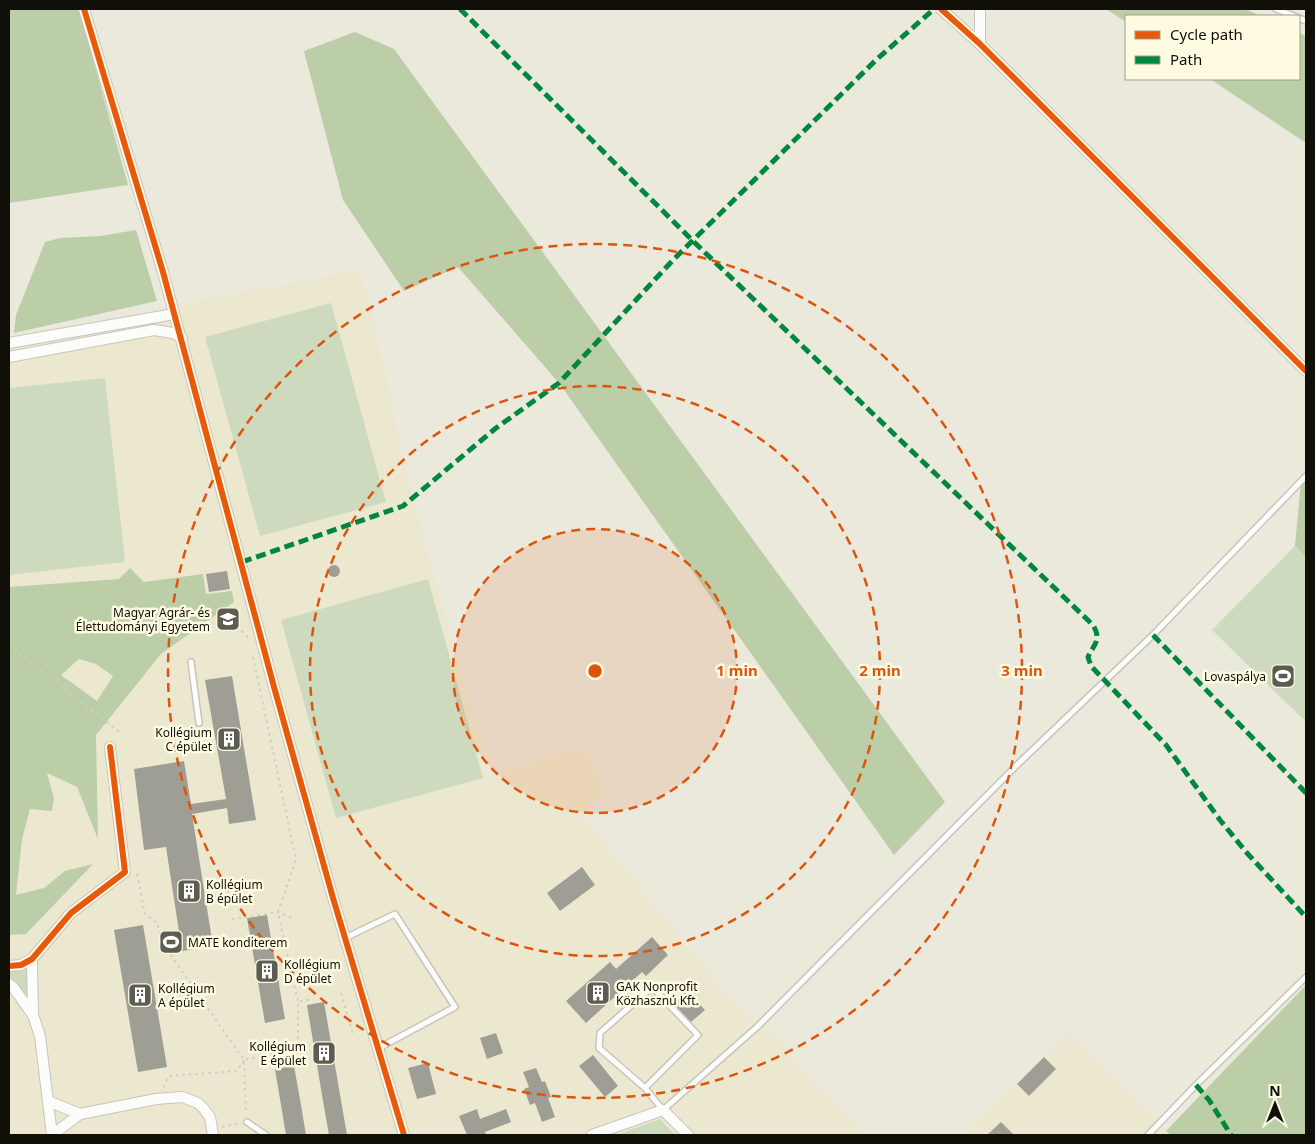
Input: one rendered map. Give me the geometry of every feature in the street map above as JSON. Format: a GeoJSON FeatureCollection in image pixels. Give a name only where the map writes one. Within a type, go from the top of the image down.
{"type":"FeatureCollection","features":[{"type":"Feature","properties":{"kind":"street"},"geometry":{"type":"LineString","coordinates":[[84,9],[182,338],[274,687],[344,938],[404,1135]]}},
{"type":"Feature","properties":{"kind":"street"},"geometry":{"type":"LineString","coordinates":[[943,9],[1306,371]]}},
{"type":"Feature","properties":{"kind":"street"},"geometry":{"type":"LineString","coordinates":[[980,9],[980,44]]}},
{"type":"Feature","properties":{"kind":"street"},"geometry":{"type":"LineString","coordinates":[[9,343],[174,314]]}},
{"type":"Feature","properties":{"kind":"street"},"geometry":{"type":"LineString","coordinates":[[9,357],[154,330],[173,333],[182,338]]}},
{"type":"Feature","properties":{"kind":"street"},"geometry":{"type":"LineString","coordinates":[[9,966],[21,965],[32,959],[71,913],[125,872],[110,747]]}},
{"type":"Feature","properties":{"kind":"street"},"geometry":{"type":"LineString","coordinates":[[32,959],[33,1015]]}},
{"type":"Feature","properties":{"kind":"street"},"geometry":{"type":"LineString","coordinates":[[9,984],[33,1015],[40,1036],[52,1135]]}},
{"type":"Feature","properties":{"kind":"street"},"geometry":{"type":"LineString","coordinates":[[52,1135],[80,1114],[173,1096],[190,1099],[204,1109],[210,1117],[213,1132]]}},
{"type":"Feature","properties":{"kind":"street"},"geometry":{"type":"LineString","coordinates":[[48,1101],[80,1114]]}},
{"type":"Feature","properties":{"kind":"street"},"geometry":{"type":"LineString","coordinates":[[592,1135],[663,1110],[688,1135]]}},
{"type":"Feature","properties":{"kind":"lane"},"geometry":{"type":"LineString","coordinates":[[1276,9],[1291,15]]}},
{"type":"Feature","properties":{"kind":"lane"},"geometry":{"type":"LineString","coordinates":[[645,1088],[698,1035],[652,987],[600,1033],[599,1048],[645,1088],[663,1110],[757,1027],[1019,762],[1153,635],[1306,476]]}},
{"type":"Feature","properties":{"kind":"lane"},"geometry":{"type":"LineString","coordinates":[[191,662],[199,723]]}},
{"type":"Feature","properties":{"kind":"lane"},"geometry":{"type":"LineString","coordinates":[[344,938],[395,914],[455,1007],[378,1048]]}},
{"type":"Feature","properties":{"kind":"lane"},"geometry":{"type":"LineString","coordinates":[[1148,1135],[1306,977]]}},
{"type":"Feature","properties":{"kind":"lane"},"geometry":{"type":"LineString","coordinates":[[247,1122],[266,1135]]}},
{"type":"Feature","properties":{"kind":"path"},"geometry":{"type":"LineString","coordinates":[[230,625],[243,632],[250,640]]}},
{"type":"Feature","properties":{"kind":"path"},"geometry":{"type":"LineString","coordinates":[[9,646],[122,734]]}},
{"type":"Feature","properties":{"kind":"path"},"geometry":{"type":"LineString","coordinates":[[156,1099],[170,1076],[237,1071],[244,1060],[289,1050],[298,1039],[298,1002],[278,912],[296,860],[252,649]]}},
{"type":"Feature","properties":{"kind":"path"},"geometry":{"type":"LineString","coordinates":[[125,872],[137,874],[145,914],[157,923],[163,944],[244,1060],[247,1122],[213,1132]]}},
{"type":"Feature","properties":{"kind":"path"},"geometry":{"type":"LineString","coordinates":[[232,919],[278,912],[295,919]]}},
{"type":"Feature","properties":{"kind":"path"},"geometry":{"type":"LineString","coordinates":[[341,993],[353,1035]]}},
{"type":"Feature","properties":{"kind":"path"},"geometry":{"type":"LineString","coordinates":[[298,1002],[312,999]]}},
{"type":"Feature","properties":{"kind":"shaded area","name":"Magyar Agrár- és Élettudományi Egyetem"},"geometry":{"type":"Polygon","coordinates":[[[358,270],[371,307],[411,492],[490,775],[579,745],[601,774],[603,794],[582,816],[727,994],[770,1033],[865,1135],[675,1135],[660,1119],[616,1135],[9,1135],[9,338],[358,270]]]}},
{"type":"Feature","properties":{"kind":"shaded area"},"geometry":{"type":"Polygon","coordinates":[[[1070,1033],[1171,1135],[961,1135],[1070,1033]]]}},
{"type":"Feature","properties":{"kind":"green space"},"geometry":{"type":"Polygon","coordinates":[[[9,9],[79,9],[128,185],[9,203],[9,9]]]}},
{"type":"Feature","properties":{"kind":"green space"},"geometry":{"type":"Polygon","coordinates":[[[1106,9],[1245,9],[1259,15],[1125,15],[1125,21],[1106,9]]]}},
{"type":"Feature","properties":{"kind":"green space"},"geometry":{"type":"Polygon","coordinates":[[[355,32],[394,49],[945,802],[894,855],[559,383],[458,267],[404,291],[343,200],[304,51],[355,32]]]}},
{"type":"Feature","properties":{"kind":"green space"},"geometry":{"type":"Polygon","coordinates":[[[1300,33],[1306,36],[1306,143],[1212,80],[1300,80],[1300,33]]]}},
{"type":"Feature","properties":{"kind":"green space"},"geometry":{"type":"Polygon","coordinates":[[[136,230],[157,301],[14,333],[16,315],[45,242],[60,238],[100,236],[136,230]]]}},
{"type":"Feature","properties":{"kind":"green space"},"geometry":{"type":"Polygon","coordinates":[[[331,303],[386,502],[260,536],[205,337],[331,303]]]}},
{"type":"Feature","properties":{"kind":"green space"},"geometry":{"type":"Polygon","coordinates":[[[105,378],[125,562],[9,575],[9,388],[105,378]]]}},
{"type":"Feature","properties":{"kind":"green space"},"geometry":{"type":"Polygon","coordinates":[[[1306,476],[1306,557],[1295,546],[1301,482],[1306,476]]]}},
{"type":"Feature","properties":{"kind":"green space","name":"Lovaspálya"},"geometry":{"type":"Polygon","coordinates":[[[1295,546],[1306,557],[1306,722],[1212,630],[1295,546]]]}},
{"type":"Feature","properties":{"kind":"green space"},"geometry":{"type":"Polygon","coordinates":[[[130,568],[144,582],[203,574],[206,594],[232,591],[234,602],[161,654],[96,735],[98,839],[77,787],[47,773],[54,798],[52,811],[30,809],[22,839],[16,895],[44,888],[65,871],[93,864],[26,934],[9,935],[9,587],[119,579],[130,568]],[[79,659],[61,675],[97,701],[113,676],[96,664],[79,659]]]}},
{"type":"Feature","properties":{"kind":"green space"},"geometry":{"type":"Polygon","coordinates":[[[428,579],[483,778],[336,818],[281,620],[428,579]]]}},
{"type":"Feature","properties":{"kind":"green space"},"geometry":{"type":"Polygon","coordinates":[[[32,959],[33,1015],[9,984],[9,966],[32,959]]]}},
{"type":"Feature","properties":{"kind":"green space"},"geometry":{"type":"Polygon","coordinates":[[[1306,985],[1306,1135],[1171,1135],[1166,1131],[1306,985]]]}},
{"type":"Feature","properties":{"kind":"green space"},"geometry":{"type":"Polygon","coordinates":[[[660,1119],[675,1135],[616,1135],[660,1119]]]}},
{"type":"Feature","properties":{"kind":"building"},"geometry":{"type":"Polygon","coordinates":[[[334,565],[340,571],[334,577],[328,571],[334,565]]]}},
{"type":"Feature","properties":{"kind":"building"},"geometry":{"type":"Polygon","coordinates":[[[227,571],[230,589],[209,592],[206,574],[227,571]]]}},
{"type":"Feature","properties":{"kind":"building"},"geometry":{"type":"Polygon","coordinates":[[[232,676],[256,820],[229,824],[227,808],[192,814],[213,946],[182,951],[166,847],[144,850],[134,769],[184,761],[191,804],[226,799],[205,680],[232,676]]]}},
{"type":"Feature","properties":{"kind":"building"},"geometry":{"type":"Polygon","coordinates":[[[582,867],[595,885],[560,911],[547,893],[582,867]]]}},
{"type":"Feature","properties":{"kind":"building","name":"Kollégium D épület"},"geometry":{"type":"Polygon","coordinates":[[[267,915],[285,1019],[265,1023],[247,918],[267,915]]]}},
{"type":"Feature","properties":{"kind":"building","name":"Kollégium A épület"},"geometry":{"type":"Polygon","coordinates":[[[143,925],[167,1067],[138,1072],[114,930],[143,925]]]}},
{"type":"Feature","properties":{"kind":"building","name":"GAK Nonprofit Közhasznú Kft."},"geometry":{"type":"Polygon","coordinates":[[[652,937],[668,955],[646,976],[642,972],[586,1023],[566,1001],[610,962],[616,969],[652,937]]]}},
{"type":"Feature","properties":{"kind":"building"},"geometry":{"type":"Polygon","coordinates":[[[687,991],[705,1010],[691,1022],[673,1003],[687,991]]]}},
{"type":"Feature","properties":{"kind":"building","name":"Kollégium E épület"},"geometry":{"type":"Polygon","coordinates":[[[324,1002],[347,1135],[329,1135],[323,1101],[307,1005],[324,1002]]]}},
{"type":"Feature","properties":{"kind":"building"},"geometry":{"type":"Polygon","coordinates":[[[496,1033],[503,1053],[487,1059],[480,1038],[496,1033]]]}},
{"type":"Feature","properties":{"kind":"building"},"geometry":{"type":"Polygon","coordinates":[[[593,1055],[618,1086],[605,1097],[579,1066],[593,1055]]]}},
{"type":"Feature","properties":{"kind":"building"},"geometry":{"type":"Polygon","coordinates":[[[1044,1057],[1056,1069],[1029,1096],[1017,1084],[1044,1057]]]}},
{"type":"Feature","properties":{"kind":"building"},"geometry":{"type":"Polygon","coordinates":[[[428,1063],[436,1094],[417,1099],[408,1068],[428,1063]]]}},
{"type":"Feature","properties":{"kind":"building"},"geometry":{"type":"Polygon","coordinates":[[[294,1066],[306,1135],[286,1135],[275,1069],[294,1066]]]}},
{"type":"Feature","properties":{"kind":"building"},"geometry":{"type":"Polygon","coordinates":[[[536,1068],[542,1082],[545,1081],[551,1097],[548,1098],[555,1117],[542,1122],[535,1103],[530,1105],[524,1089],[529,1087],[523,1072],[536,1068]]]}},
{"type":"Feature","properties":{"kind":"building"},"geometry":{"type":"Polygon","coordinates":[[[477,1109],[480,1119],[506,1109],[511,1122],[485,1132],[486,1135],[467,1135],[459,1116],[477,1109]]]}},
{"type":"Feature","properties":{"kind":"building"},"geometry":{"type":"Polygon","coordinates":[[[1001,1122],[1014,1135],[987,1135],[1001,1122]]]}},
{"type":"Feature","properties":{"kind":"marked path"},"geometry":{"type":"LineString","coordinates":[[460,9],[693,241],[1093,625],[1097,638],[1088,657],[1091,666],[1166,745],[1220,820],[1247,853],[1306,917]]}},
{"type":"Feature","properties":{"kind":"marked path"},"geometry":{"type":"LineString","coordinates":[[242,562],[403,506],[496,428],[559,383],[674,259],[876,60],[934,9]]}},
{"type":"Feature","properties":{"kind":"marked path"},"geometry":{"type":"LineString","coordinates":[[1153,635],[1306,793]]}},
{"type":"Feature","properties":{"kind":"marked path"},"geometry":{"type":"LineString","coordinates":[[1196,1085],[1209,1100],[1231,1135]]}},
{"type":"Feature","properties":{"kind":"cycle path"},"geometry":{"type":"LineString","coordinates":[[84,9],[163,272],[274,687],[333,898],[404,1135]]}},
{"type":"Feature","properties":{"kind":"cycle path"},"geometry":{"type":"LineString","coordinates":[[941,9],[980,44],[1306,371]]}},
{"type":"Feature","properties":{"kind":"cycle path"},"geometry":{"type":"LineString","coordinates":[[9,966],[21,965],[32,959],[71,913],[125,872],[110,747]]}},
{"type":"Feature","properties":{"kind":"place","name":"Magyar Agrár- és Élettudományi Egyetem"},"geometry":{"type":"Point","coordinates":[228,619]}},
{"type":"Feature","properties":{"kind":"place","name":"Lovaspálya"},"geometry":{"type":"Point","coordinates":[1283,676]}},
{"type":"Feature","properties":{"kind":"place","name":"Kollégium C épület"},"geometry":{"type":"Point","coordinates":[229,739]}},
{"type":"Feature","properties":{"kind":"place","name":"Kollégium B épület"},"geometry":{"type":"Point","coordinates":[189,891]}},
{"type":"Feature","properties":{"kind":"place","name":"MATE konditerem"},"geometry":{"type":"Point","coordinates":[171,942]}},
{"type":"Feature","properties":{"kind":"place","name":"Kollégium D épület"},"geometry":{"type":"Point","coordinates":[267,971]}},
{"type":"Feature","properties":{"kind":"place","name":"GAK Nonprofit Közhasznú Kft."},"geometry":{"type":"Point","coordinates":[598,993]}},
{"type":"Feature","properties":{"kind":"place","name":"Kollégium A épület"},"geometry":{"type":"Point","coordinates":[140,995]}},
{"type":"Feature","properties":{"kind":"place","name":"Kollégium E épület"},"geometry":{"type":"Point","coordinates":[324,1053]}}]}
